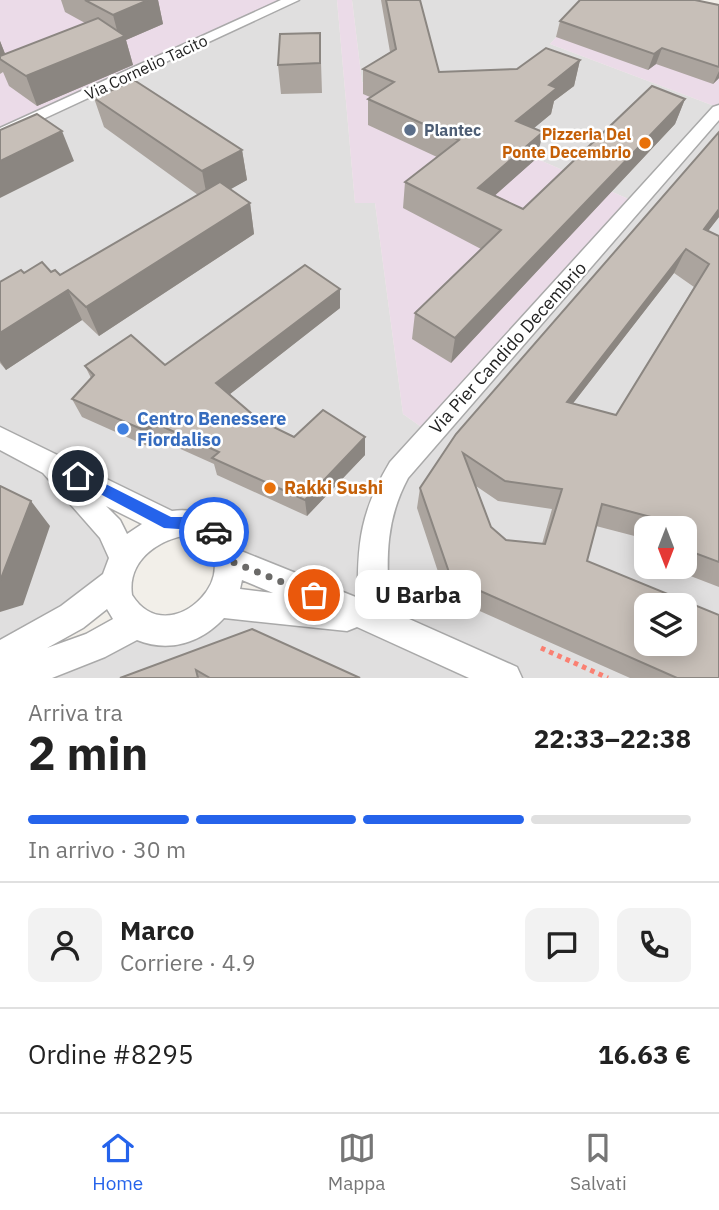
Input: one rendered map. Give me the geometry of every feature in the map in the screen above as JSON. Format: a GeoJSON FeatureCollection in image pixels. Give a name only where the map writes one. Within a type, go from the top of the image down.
{"type":"FeatureCollection","features":[{"type":"Feature","properties":{"kind":"street","name":"Via Cornelio Tacito"},"geometry":{"type":"LineString","coordinates":[[0,134],[292,0]]}},
{"type":"Feature","properties":{"kind":"street","name":"Via Pier Candido Decembrio"},"geometry":{"type":"LineString","coordinates":[[374,619],[373,574],[379,516],[385,494],[399,470],[719,110]]}},
{"type":"Feature","properties":{"kind":"street"},"geometry":{"type":"LineString","coordinates":[[0,438],[169,524]]}},
{"type":"Feature","properties":{"kind":"street"},"geometry":{"type":"LineString","coordinates":[[0,657],[72,617],[121,570],[144,536],[169,524],[189,522],[207,527],[224,545],[230,561],[228,582],[218,602],[202,619],[181,629],[152,630],[136,623],[121,605],[121,570],[110,529],[41,457]]}},
{"type":"Feature","properties":{"kind":"street"},"geometry":{"type":"LineString","coordinates":[[230,561],[374,619],[506,678]]}},
{"type":"Feature","properties":{"kind":"street"},"geometry":{"type":"LineString","coordinates":[[218,602],[374,619]]}},
{"type":"Feature","properties":{"kind":"street"},"geometry":{"type":"LineString","coordinates":[[10,678],[83,650],[136,623]]}},
{"type":"Feature","properties":{"kind":"path"},"geometry":{"type":"LineString","coordinates":[[541,648],[608,678]]}},
{"type":"Feature","properties":{"kind":"shaded area"},"geometry":{"type":"Polygon","coordinates":[[[0,0],[288,0],[0,132],[0,0]]]}},
{"type":"Feature","properties":{"kind":"shaded area"},"geometry":{"type":"Polygon","coordinates":[[[296,0],[337,0],[355,203],[375,203],[403,414],[427,431],[391,471],[367,612],[237,560],[174,516],[0,431],[0,136],[296,0]]]}},
{"type":"Feature","properties":{"kind":"shaded area"},"geometry":{"type":"Polygon","coordinates":[[[337,0],[352,0],[362,82],[633,201],[427,431],[403,414],[375,203],[355,203],[337,0]]]}},
{"type":"Feature","properties":{"kind":"shaded area"},"geometry":{"type":"Polygon","coordinates":[[[352,0],[591,0],[550,44],[717,107],[633,201],[362,82],[352,0]]]}},
{"type":"Feature","properties":{"kind":"shaded area"},"geometry":{"type":"Polygon","coordinates":[[[591,0],[719,15],[717,107],[550,44],[591,0]]]}},
{"type":"Feature","properties":{"kind":"shaded area"},"geometry":{"type":"Polygon","coordinates":[[[719,119],[719,678],[522,678],[380,617],[385,523],[401,477],[719,119]]]}},
{"type":"Feature","properties":{"kind":"shaded area"},"geometry":{"type":"Polygon","coordinates":[[[0,446],[33,461],[83,513],[114,562],[110,579],[0,651],[0,446]]]}},
{"type":"Feature","properties":{"kind":"shaded area"},"geometry":{"type":"Polygon","coordinates":[[[220,607],[374,624],[496,678],[40,678],[220,607]]]}},
{"type":"Feature","properties":{"kind":"building"},"geometry":{"type":"Polygon","coordinates":[[[85,0],[148,0],[113,15],[85,0]]]}},
{"type":"Feature","properties":{"kind":"building"},"geometry":{"type":"Polygon","coordinates":[[[386,0],[420,0],[439,72],[517,69],[546,48],[580,60],[549,85],[557,88],[516,121],[543,132],[478,188],[523,209],[652,86],[685,99],[455,338],[415,313],[501,230],[405,182],[459,140],[368,99],[394,82],[363,69],[396,49],[386,0]]]}},
{"type":"Feature","properties":{"kind":"building"},"geometry":{"type":"Polygon","coordinates":[[[580,0],[695,0],[719,5],[719,67],[662,48],[654,54],[560,21],[580,0]]]}},
{"type":"Feature","properties":{"kind":"building"},"geometry":{"type":"Polygon","coordinates":[[[98,18],[125,36],[26,76],[0,59],[0,56],[98,18]]]}},
{"type":"Feature","properties":{"kind":"building"},"geometry":{"type":"Polygon","coordinates":[[[320,33],[320,63],[278,65],[280,34],[320,33]]]}},
{"type":"Feature","properties":{"kind":"building"},"geometry":{"type":"Polygon","coordinates":[[[134,80],[242,150],[202,171],[94,98],[134,80]]]}},
{"type":"Feature","properties":{"kind":"building"},"geometry":{"type":"Polygon","coordinates":[[[37,114],[62,131],[0,161],[0,130],[37,114]]]}},
{"type":"Feature","properties":{"kind":"building"},"geometry":{"type":"Polygon","coordinates":[[[719,132],[719,209],[704,229],[719,236],[719,562],[697,554],[697,516],[647,516],[602,504],[587,561],[665,593],[634,593],[634,656],[697,656],[697,606],[719,615],[719,678],[677,678],[451,578],[420,488],[456,434],[719,132]],[[686,249],[567,402],[616,415],[709,264],[686,249]],[[463,453],[491,527],[506,540],[545,544],[562,489],[505,481],[463,453]]]}},
{"type":"Feature","properties":{"kind":"building"},"geometry":{"type":"Polygon","coordinates":[[[220,182],[250,203],[86,307],[68,290],[0,333],[0,282],[21,270],[24,273],[42,262],[51,272],[55,270],[60,275],[220,182]]]}},
{"type":"Feature","properties":{"kind":"building"},"geometry":{"type":"Polygon","coordinates":[[[305,265],[340,289],[216,383],[259,420],[294,437],[323,410],[365,437],[305,500],[212,458],[219,452],[148,420],[139,428],[72,399],[94,375],[85,366],[131,335],[165,365],[305,265]]]}},
{"type":"Feature","properties":{"kind":"building"},"geometry":{"type":"Polygon","coordinates":[[[0,486],[31,501],[0,581],[0,486]]]}},
{"type":"Feature","properties":{"kind":"building"},"geometry":{"type":"Polygon","coordinates":[[[252,629],[360,678],[210,678],[196,670],[198,678],[120,678],[252,629]]]}},
{"type":"Feature","properties":{"kind":"way so far"},"geometry":{"type":"LineString","coordinates":[[214,532],[224,545],[230,561],[314,595]]}},
{"type":"Feature","properties":{"kind":"place","name":"Plantec"},"geometry":{"type":"Point","coordinates":[410,130]}},
{"type":"Feature","properties":{"kind":"place","name":"Pizzeria Del Ponte Decembrio"},"geometry":{"type":"Point","coordinates":[645,143]}},
{"type":"Feature","properties":{"kind":"place","name":"Centro Benessere Fiordaliso"},"geometry":{"type":"Point","coordinates":[123,429]}},
{"type":"Feature","properties":{"kind":"place","name":"Rakki Sushi"},"geometry":{"type":"Point","coordinates":[270,488]}},
{"type":"Feature","properties":{"kind":"place","name":"U Barba"},"geometry":{"type":"Point","coordinates":[314,595]}},
{"type":"Feature","properties":{"kind":"route"},"geometry":{"type":"LineString","coordinates":[[78,476],[169,524],[195,523],[214,532]]}}]}
